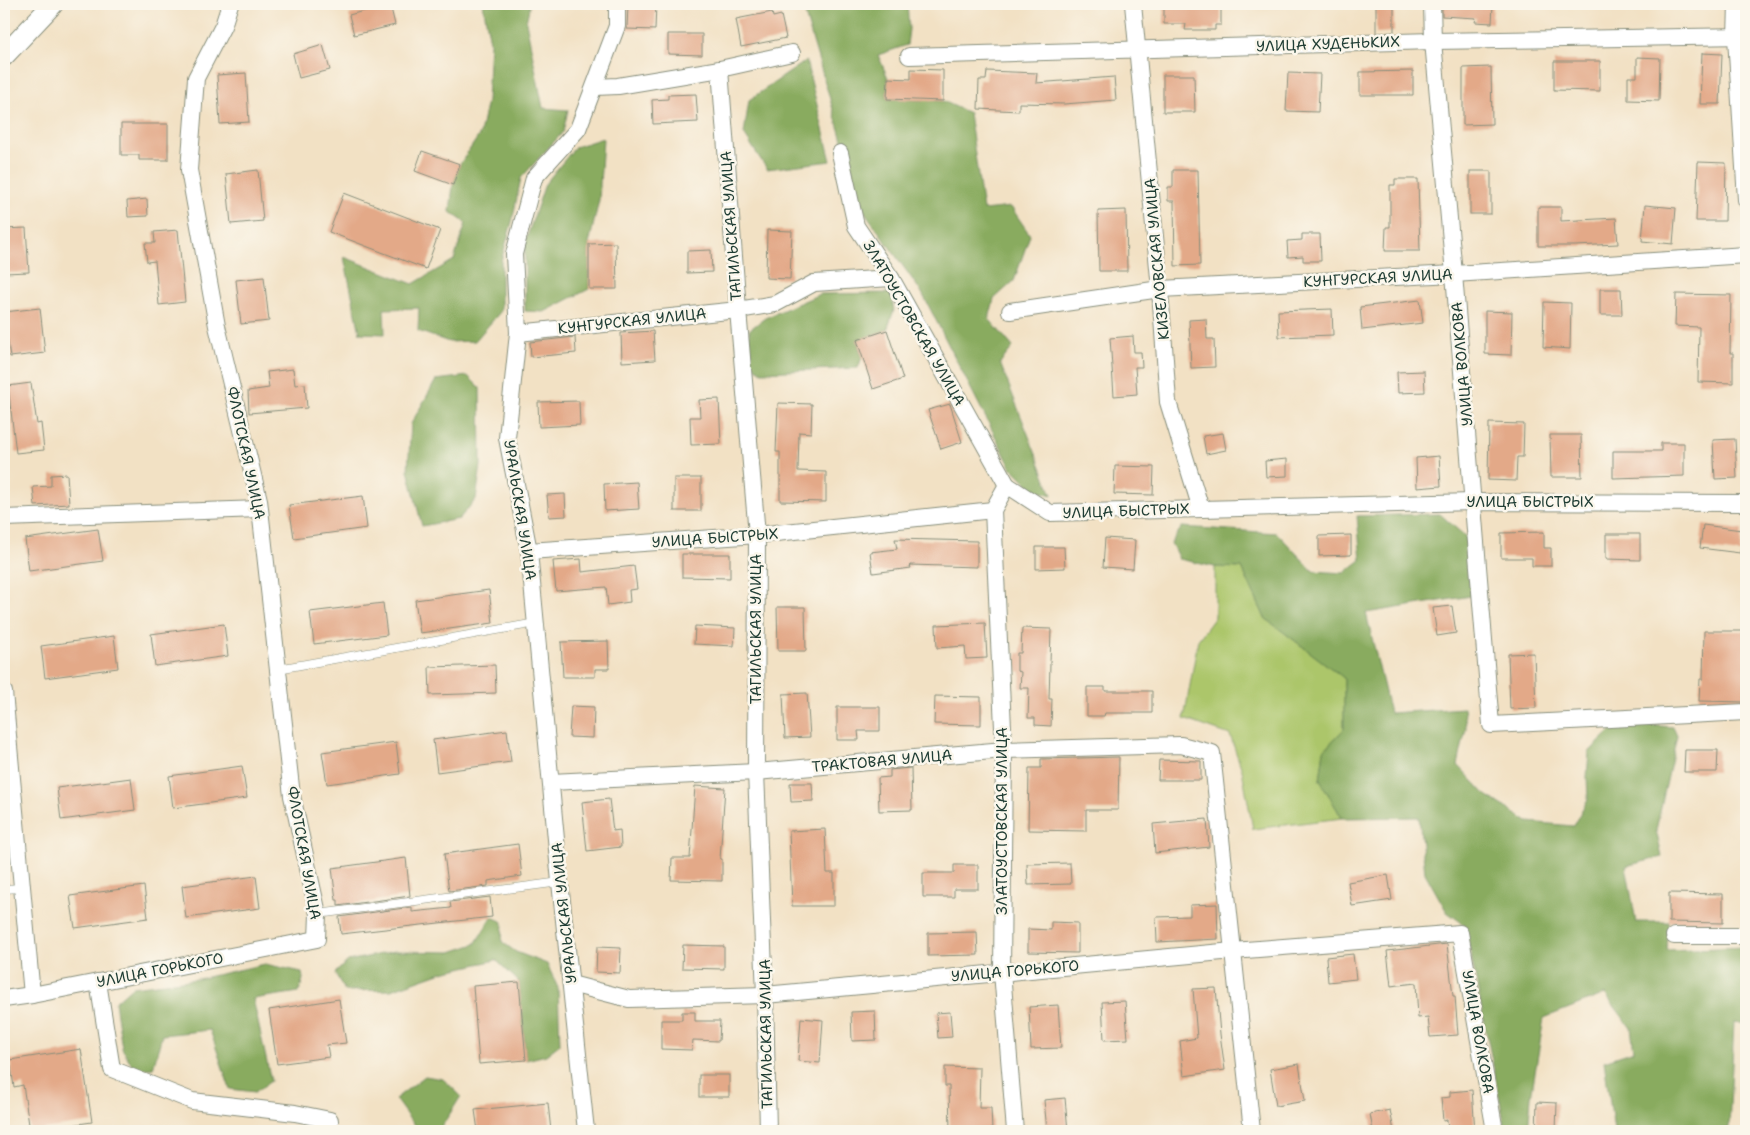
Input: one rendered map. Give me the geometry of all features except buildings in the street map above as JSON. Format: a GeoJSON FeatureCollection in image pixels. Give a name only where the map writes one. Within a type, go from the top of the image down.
{"type":"FeatureCollection","features":[{"type":"Feature","properties":{"kind":"street"},"geometry":{"type":"LineString","coordinates":[[4,56],[53,4]]}},
{"type":"Feature","properties":{"kind":"street","name":"ФЛОТСКАЯ УЛИЦА"},"geometry":{"type":"LineString","coordinates":[[230,4],[223,26],[196,78],[189,170],[217,326],[260,509],[292,796],[318,914],[317,939]]}},
{"type":"Feature","properties":{"kind":"street","name":"УРАЛЬСКАЯ УЛИЦА"},"geometry":{"type":"LineString","coordinates":[[586,1131],[560,882],[529,551],[507,438],[518,333],[514,254],[534,178],[578,129],[617,26],[617,4]]}},
{"type":"Feature","properties":{"kind":"street","name":"КИЗЕЛОВСКАЯ УЛИЦА"},"geometry":{"type":"LineString","coordinates":[[1133,4],[1160,290],[1168,402],[1201,509]]}},
{"type":"Feature","properties":{"kind":"street","name":"УЛИЦА ВОЛКОВА"},"geometry":{"type":"LineString","coordinates":[[1432,4],[1433,41],[1491,725],[1746,712]]}},
{"type":"Feature","properties":{"kind":"street"},"geometry":{"type":"LineString","coordinates":[[1737,4],[1741,37],[1746,200]]}},
{"type":"Feature","properties":{"kind":"street","name":"УЛИЦА ХУДЕНЬКИХ"},"geometry":{"type":"LineString","coordinates":[[909,56],[1433,41],[1741,37]]}},
{"type":"Feature","properties":{"kind":"street"},"geometry":{"type":"LineString","coordinates":[[595,87],[618,86],[720,69],[792,53]]}},
{"type":"Feature","properties":{"kind":"street","name":"ТАГИЛЬСКАЯ УЛИЦА"},"geometry":{"type":"LineString","coordinates":[[720,69],[757,535],[756,772],[765,995],[768,1131]]}},
{"type":"Feature","properties":{"kind":"street","name":"ЗЛАТОУСТОВСКАЯ УЛИЦА"},"geometry":{"type":"LineString","coordinates":[[840,153],[856,226],[891,278],[1007,486]]}},
{"type":"Feature","properties":{"kind":"street","name":"КУНГУРСКАЯ УЛИЦА"},"geometry":{"type":"LineString","coordinates":[[1010,311],[1160,290],[1454,274],[1746,255]]}},
{"type":"Feature","properties":{"kind":"street","name":"КУНГУРСКАЯ УЛИЦА"},"geometry":{"type":"LineString","coordinates":[[518,333],[738,310],[776,304],[814,283],[891,278]]}},
{"type":"Feature","properties":{"kind":"street"},"geometry":{"type":"LineString","coordinates":[[993,510],[1007,486]]}},
{"type":"Feature","properties":{"kind":"street","name":"УЛИЦА БЫСТРЫХ"},"geometry":{"type":"LineString","coordinates":[[1007,486],[1050,514],[1473,502],[1746,503]]}},
{"type":"Feature","properties":{"kind":"street"},"geometry":{"type":"LineString","coordinates":[[4,518],[260,509]]}},
{"type":"Feature","properties":{"kind":"street","name":"ЗЛАТОУСТОВСКАЯ УЛИЦА"},"geometry":{"type":"LineString","coordinates":[[993,510],[1004,750],[1002,972],[1015,1131]]}},
{"type":"Feature","properties":{"kind":"street","name":"УЛИЦА БЫСТРЫХ"},"geometry":{"type":"LineString","coordinates":[[529,551],[757,535],[993,510]]}},
{"type":"Feature","properties":{"kind":"street"},"geometry":{"type":"LineString","coordinates":[[4,692],[32,995]]}},
{"type":"Feature","properties":{"kind":"street","name":"ТРАКТОВАЯ УЛИЦА"},"geometry":{"type":"LineString","coordinates":[[551,782],[756,772],[1004,750],[1182,745],[1212,754],[1233,951]]}},
{"type":"Feature","properties":{"kind":"street","name":"УЛИЦА ВОЛКОВА"},"geometry":{"type":"LineString","coordinates":[[1460,933],[1496,1131]]}},
{"type":"Feature","properties":{"kind":"street","name":"УЛИЦА ГОРЬКОГО"},"geometry":{"type":"LineString","coordinates":[[572,984],[629,999],[765,995],[1233,951],[1460,933]]}},
{"type":"Feature","properties":{"kind":"street"},"geometry":{"type":"LineString","coordinates":[[1674,936],[1746,936]]}},
{"type":"Feature","properties":{"kind":"street","name":"УЛИЦА ГОРЬКОГО"},"geometry":{"type":"LineString","coordinates":[[4,999],[317,939]]}},
{"type":"Feature","properties":{"kind":"street"},"geometry":{"type":"LineString","coordinates":[[1233,951],[1252,1131]]}},
{"type":"Feature","properties":{"kind":"street"},"geometry":{"type":"LineString","coordinates":[[98,982],[112,1069],[192,1101],[295,1112],[330,1120],[330,1131]]}},
{"type":"Feature","properties":{"kind":"lane"},"geometry":{"type":"LineString","coordinates":[[278,669],[536,623]]}},
{"type":"Feature","properties":{"kind":"lane"},"geometry":{"type":"LineString","coordinates":[[318,914],[560,882]]}},
{"type":"Feature","properties":{"kind":"lane"},"geometry":{"type":"LineString","coordinates":[[4,889],[22,888]]}},
{"type":"Feature","properties":{"kind":"green space"},"geometry":{"type":"Polygon","coordinates":[[[483,4],[530,4],[526,22],[543,108],[568,110],[563,132],[521,178],[512,222],[501,261],[501,311],[475,341],[449,342],[418,331],[419,308],[384,309],[385,334],[360,333],[344,257],[413,284],[454,260],[466,223],[450,212],[453,185],[460,164],[480,134],[487,101],[490,42],[483,4]]]}},
{"type":"Feature","properties":{"kind":"green space"},"geometry":{"type":"Polygon","coordinates":[[[802,4],[907,4],[909,29],[907,45],[878,55],[888,78],[887,99],[943,101],[969,113],[983,210],[1011,207],[1030,235],[1014,281],[994,299],[989,319],[1013,347],[1000,363],[1052,495],[1034,490],[1011,467],[922,293],[862,208],[802,4]]]}},
{"type":"Feature","properties":{"kind":"green space"},"geometry":{"type":"Polygon","coordinates":[[[806,61],[831,161],[767,169],[744,134],[749,100],[806,61]]]}},
{"type":"Feature","properties":{"kind":"green space"},"geometry":{"type":"Polygon","coordinates":[[[603,138],[599,200],[589,244],[589,289],[544,312],[525,311],[525,243],[545,184],[575,147],[603,138]]]}},
{"type":"Feature","properties":{"kind":"green space"},"geometry":{"type":"Polygon","coordinates":[[[891,293],[894,310],[887,330],[857,340],[862,357],[858,368],[762,372],[751,365],[749,330],[765,318],[820,294],[891,293]]]}},
{"type":"Feature","properties":{"kind":"green space"},"geometry":{"type":"Polygon","coordinates":[[[468,376],[480,388],[481,465],[476,499],[459,519],[422,526],[408,470],[411,424],[436,380],[468,376]]]}},
{"type":"Feature","properties":{"kind":"green space"},"geometry":{"type":"Polygon","coordinates":[[[1440,514],[1466,537],[1471,596],[1366,613],[1390,713],[1464,708],[1466,728],[1458,765],[1485,794],[1528,822],[1573,826],[1588,799],[1589,752],[1612,730],[1647,725],[1673,727],[1677,736],[1656,830],[1662,857],[1626,866],[1636,922],[1669,922],[1667,950],[1746,947],[1746,1024],[1734,1022],[1729,1128],[1714,1131],[1614,1131],[1604,1061],[1634,1051],[1631,1028],[1605,994],[1544,1018],[1531,1097],[1528,1131],[1506,1131],[1465,925],[1447,912],[1425,873],[1419,817],[1342,818],[1320,780],[1324,750],[1344,729],[1344,678],[1265,618],[1242,568],[1215,567],[1179,559],[1171,543],[1182,527],[1277,533],[1313,571],[1344,573],[1361,560],[1357,516],[1440,514]]]}},
{"type":"Feature","properties":{"kind":"green space"},"geometry":{"type":"Polygon","coordinates":[[[1215,567],[1242,568],[1265,618],[1344,678],[1344,729],[1324,750],[1320,780],[1342,818],[1253,829],[1242,770],[1230,735],[1184,719],[1198,640],[1215,617],[1215,567]]]}},
{"type":"Feature","properties":{"kind":"green space"},"geometry":{"type":"Polygon","coordinates":[[[492,917],[503,922],[502,942],[516,952],[547,964],[558,988],[560,1044],[546,1055],[526,1060],[519,982],[496,960],[442,972],[391,990],[345,991],[335,973],[348,961],[395,951],[451,952],[475,944],[492,917]]]}},
{"type":"Feature","properties":{"kind":"green space"},"geometry":{"type":"Polygon","coordinates":[[[265,964],[302,972],[303,979],[299,992],[253,999],[271,1081],[255,1092],[230,1089],[210,1030],[162,1035],[153,1068],[135,1070],[122,1048],[115,1002],[132,987],[198,979],[265,964]]]}},
{"type":"Feature","properties":{"kind":"green space"},"geometry":{"type":"Polygon","coordinates":[[[425,1076],[443,1079],[461,1096],[439,1131],[421,1131],[395,1099],[425,1076]]]}}]}
